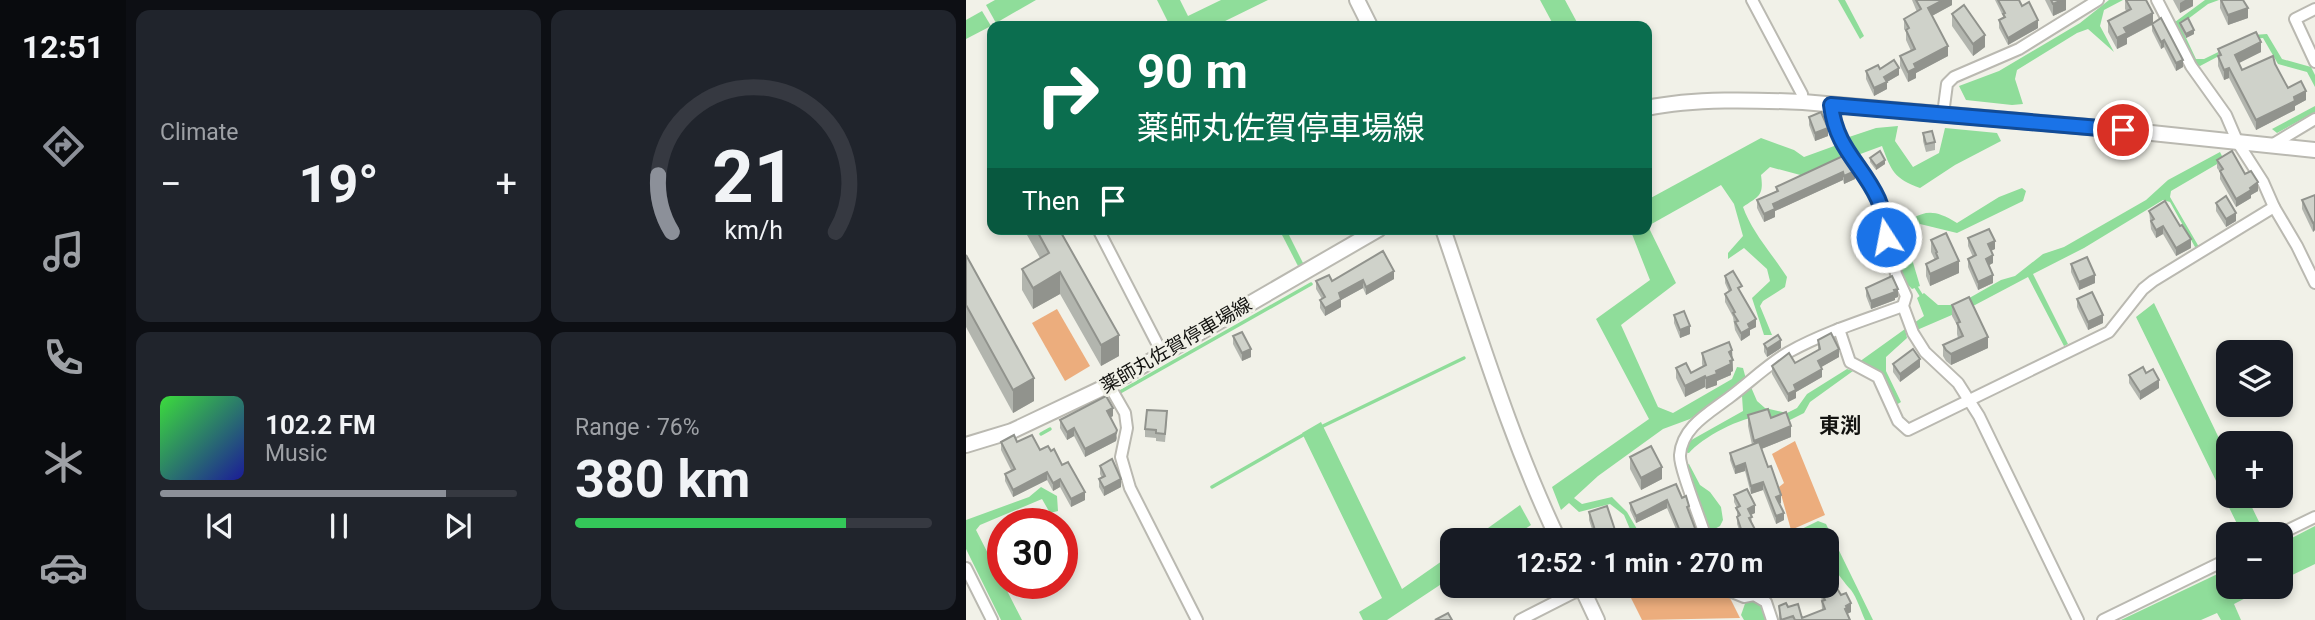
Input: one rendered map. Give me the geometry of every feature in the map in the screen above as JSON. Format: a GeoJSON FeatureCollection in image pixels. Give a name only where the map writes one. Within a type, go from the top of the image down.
{"type":"FeatureCollection","features":[{"type":"Feature","properties":{"kind":"main road"},"geometry":{"type":"LineString","coordinates":[[1357,0],[1368,21]]}},
{"type":"Feature","properties":{"kind":"main road"},"geometry":{"type":"LineString","coordinates":[[1652,107],[1667,103],[1769,100],[1803,102],[2315,149]]}},
{"type":"Feature","properties":{"kind":"main road","name":"薬師丸佐賀停車場線"},"geometry":{"type":"LineString","coordinates":[[966,446],[1012,431],[1109,384],[1368,235]]}},
{"type":"Feature","properties":{"kind":"main road"},"geometry":{"type":"LineString","coordinates":[[1445,235],[1509,425],[1553,528]]}},
{"type":"Feature","properties":{"kind":"main road"},"geometry":{"type":"LineString","coordinates":[[1589,598],[1597,620]]}},
{"type":"Feature","properties":{"kind":"street"},"geometry":{"type":"LineString","coordinates":[[1752,0],[1802,94],[1803,102]]}},
{"type":"Feature","properties":{"kind":"street"},"geometry":{"type":"LineString","coordinates":[[1943,114],[1947,84],[1954,77],[2019,49],[2098,0]]}},
{"type":"Feature","properties":{"kind":"street"},"geometry":{"type":"LineString","coordinates":[[2157,0],[2191,66],[2226,115],[2238,143],[2263,182],[2315,283]]}},
{"type":"Feature","properties":{"kind":"street"},"geometry":{"type":"LineString","coordinates":[[2315,9],[2295,19],[2315,62]]}},
{"type":"Feature","properties":{"kind":"street"},"geometry":{"type":"LineString","coordinates":[[1831,105],[1832,116],[1845,150],[1880,201],[1896,274],[1906,296],[1903,306],[1910,328],[1925,352],[1958,383],[1970,401],[2078,620]]}},
{"type":"Feature","properties":{"kind":"street"},"geometry":{"type":"LineString","coordinates":[[2270,146],[2315,118]]}},
{"type":"Feature","properties":{"kind":"street"},"geometry":{"type":"LineString","coordinates":[[1839,329],[1850,362],[1878,377],[1898,421],[1908,430],[2109,332],[2143,289],[2153,281],[2274,207]]}},
{"type":"Feature","properties":{"kind":"street"},"geometry":{"type":"LineString","coordinates":[[1101,235],[1162,353]]}},
{"type":"Feature","properties":{"kind":"street"},"geometry":{"type":"LineString","coordinates":[[1703,528],[1679,458],[1683,437],[1698,421],[1787,353],[1839,329],[1903,306]]}},
{"type":"Feature","properties":{"kind":"street"},"geometry":{"type":"LineString","coordinates":[[1109,384],[1125,413],[1127,428],[1121,457],[1130,488],[1197,620]]}},
{"type":"Feature","properties":{"kind":"street"},"geometry":{"type":"LineString","coordinates":[[2293,528],[2315,517]]}},
{"type":"Feature","properties":{"kind":"street"},"geometry":{"type":"LineString","coordinates":[[2103,620],[2216,565]]}},
{"type":"Feature","properties":{"kind":"street"},"geometry":{"type":"LineString","coordinates":[[966,568],[992,620]]}},
{"type":"Feature","properties":{"kind":"street"},"geometry":{"type":"LineString","coordinates":[[1520,620],[1565,598]]}},
{"type":"Feature","properties":{"kind":"street"},"geometry":{"type":"LineString","coordinates":[[1755,598],[1766,602],[1772,620]]}},
{"type":"Feature","properties":{"kind":"shaded area"},"geometry":{"type":"Polygon","coordinates":[[[995,0],[1036,0],[999,21],[995,21],[986,5],[995,0]]]}},
{"type":"Feature","properties":{"kind":"shaded area"},"geometry":{"type":"Polygon","coordinates":[[[1157,0],[1180,0],[1188,16],[1221,0],[1268,0],[1225,21],[1168,21],[1157,0]]]}},
{"type":"Feature","properties":{"kind":"shaded area"},"geometry":{"type":"Polygon","coordinates":[[[1540,0],[1565,0],[1576,21],[1551,21],[1540,0]]]}},
{"type":"Feature","properties":{"kind":"shaded area"},"geometry":{"type":"Polygon","coordinates":[[[1838,0],[1845,0],[1864,36],[1860,39],[1838,0]]]}},
{"type":"Feature","properties":{"kind":"shaded area"},"geometry":{"type":"Polygon","coordinates":[[[2109,0],[2123,0],[2104,10],[2100,26],[2114,52],[2088,29],[2017,70],[2015,79],[2023,104],[1966,100],[1959,86],[1999,71],[2080,23],[2109,0]]]}},
{"type":"Feature","properties":{"kind":"shaded area"},"geometry":{"type":"Polygon","coordinates":[[[2205,0],[2219,0],[2208,4],[2180,25],[2196,59],[2204,59],[2253,35],[2267,34],[2282,59],[2311,67],[2315,75],[2315,87],[2307,72],[2278,64],[2263,38],[2251,39],[2200,66],[2195,64],[2175,22],[2205,0]]]}},
{"type":"Feature","properties":{"kind":"shaded area"},"geometry":{"type":"Polygon","coordinates":[[[982,11],[988,21],[987,28],[966,39],[966,20],[982,11]]]}},
{"type":"Feature","properties":{"kind":"shaded area"},"geometry":{"type":"Polygon","coordinates":[[[2315,106],[2315,112],[2277,133],[2272,129],[2315,106]]]}},
{"type":"Feature","properties":{"kind":"shaded area"},"geometry":{"type":"Polygon","coordinates":[[[1898,126],[1895,141],[1913,167],[1939,153],[1945,128],[1997,133],[2001,141],[1955,165],[1920,188],[1904,181],[1895,173],[1882,146],[1855,156],[1846,138],[1876,128],[1898,126]]]}},
{"type":"Feature","properties":{"kind":"shaded area"},"geometry":{"type":"Polygon","coordinates":[[[1761,138],[1794,150],[1804,157],[1837,145],[1843,158],[1804,176],[1770,167],[1761,175],[1762,187],[1759,195],[1743,207],[1757,234],[1787,277],[1785,287],[1763,301],[1760,306],[1772,335],[1764,335],[1752,298],[1770,281],[1767,269],[1744,248],[1728,259],[1728,253],[1743,236],[1734,204],[1721,185],[1652,224],[1652,197],[1761,138]]]}},
{"type":"Feature","properties":{"kind":"shaded area"},"geometry":{"type":"Polygon","coordinates":[[[2220,152],[2224,160],[2171,191],[2170,197],[2199,247],[2195,247],[2170,202],[2163,200],[2084,248],[2033,274],[2068,344],[2064,346],[2028,277],[1975,305],[1917,330],[1914,323],[1924,316],[1917,298],[1924,293],[1938,305],[1957,305],[2001,280],[2015,276],[2043,254],[2064,247],[2146,200],[2168,180],[2220,152]]]}},
{"type":"Feature","properties":{"kind":"shaded area"},"geometry":{"type":"Polygon","coordinates":[[[2022,188],[2026,191],[2023,201],[1957,233],[1920,224],[1906,239],[1920,286],[1912,289],[1907,284],[1897,262],[1892,231],[1917,216],[1931,213],[1957,223],[1999,197],[2022,188]]]}},
{"type":"Feature","properties":{"kind":"shaded area"},"geometry":{"type":"Polygon","coordinates":[[[1652,234],[1676,283],[1621,325],[1658,407],[1673,413],[1732,379],[1737,367],[1743,368],[1746,379],[1690,419],[1663,429],[1598,476],[1574,498],[1582,504],[1612,497],[1627,512],[1636,528],[1630,528],[1624,515],[1610,504],[1579,512],[1569,503],[1561,510],[1552,487],[1649,419],[1596,319],[1650,280],[1632,235],[1652,234]]]}},
{"type":"Feature","properties":{"kind":"shaded area"},"geometry":{"type":"Polygon","coordinates":[[[1282,235],[1289,235],[1303,263],[1298,266],[1282,235]]]}},
{"type":"Feature","properties":{"kind":"shaded area"},"geometry":{"type":"Polygon","coordinates":[[[2154,303],[2216,432],[2216,481],[2136,317],[2154,303]]]}},
{"type":"Feature","properties":{"kind":"shaded area"},"geometry":{"type":"Polygon","coordinates":[[[1057,309],[1090,366],[1065,381],[1032,323],[1057,309]]]}},
{"type":"Feature","properties":{"kind":"shaded area"},"geometry":{"type":"Polygon","coordinates":[[[1905,329],[1907,338],[1886,357],[1886,371],[1901,402],[1896,405],[1859,362],[1905,329]]]}},
{"type":"Feature","properties":{"kind":"shaded area"},"geometry":{"type":"Polygon","coordinates":[[[1847,369],[1853,371],[1810,402],[1804,413],[1786,422],[1767,416],[1746,419],[1713,434],[1689,453],[1683,452],[1686,443],[1743,411],[1742,396],[1751,387],[1757,401],[1765,408],[1787,413],[1797,408],[1807,394],[1847,369]]]}},
{"type":"Feature","properties":{"kind":"shaded area"},"geometry":{"type":"Polygon","coordinates":[[[1321,422],[1402,589],[1440,562],[1440,585],[1387,620],[1363,620],[1359,612],[1382,598],[1302,433],[1321,422]]]}},
{"type":"Feature","properties":{"kind":"shaded area"},"geometry":{"type":"Polygon","coordinates":[[[1795,441],[1825,515],[1790,528],[1779,487],[1784,483],[1772,454],[1795,441]]]}},
{"type":"Feature","properties":{"kind":"shaded area"},"geometry":{"type":"Polygon","coordinates":[[[1689,464],[1700,485],[1710,492],[1721,507],[1723,520],[1720,526],[1709,528],[1696,503],[1684,466],[1689,464]]]}},
{"type":"Feature","properties":{"kind":"shaded area"},"geometry":{"type":"Polygon","coordinates":[[[1041,487],[1057,496],[1058,508],[1047,508],[1042,499],[1021,508],[999,508],[1029,497],[1041,487]]]}},
{"type":"Feature","properties":{"kind":"shaded area"},"geometry":{"type":"Polygon","coordinates":[[[1520,505],[1531,525],[1526,528],[1488,528],[1520,505]]]}},
{"type":"Feature","properties":{"kind":"shaded area"},"geometry":{"type":"Polygon","coordinates":[[[2229,508],[2252,508],[2259,522],[2236,522],[2229,508]]]}},
{"type":"Feature","properties":{"kind":"shaded area"},"geometry":{"type":"Polygon","coordinates":[[[987,512],[987,522],[976,530],[987,552],[987,592],[966,549],[966,520],[987,512]]]}},
{"type":"Feature","properties":{"kind":"shaded area"},"geometry":{"type":"Polygon","coordinates":[[[1818,521],[1826,524],[1828,528],[1804,528],[1818,521]]]}},
{"type":"Feature","properties":{"kind":"shaded area"},"geometry":{"type":"Polygon","coordinates":[[[2315,526],[2315,564],[2293,575],[2293,537],[2315,526]]]}},
{"type":"Feature","properties":{"kind":"shaded area"},"geometry":{"type":"Polygon","coordinates":[[[1839,551],[1873,620],[1865,620],[1853,593],[1839,574],[1839,551]]]}},
{"type":"Feature","properties":{"kind":"shaded area"},"geometry":{"type":"Polygon","coordinates":[[[2216,575],[2216,599],[2244,599],[2234,604],[2241,620],[2221,620],[2217,613],[2201,620],[2121,620],[2216,575]]]}},
{"type":"Feature","properties":{"kind":"shaded area"},"geometry":{"type":"Polygon","coordinates":[[[1631,598],[1730,598],[1740,618],[1642,620],[1631,598]]]}},
{"type":"Feature","properties":{"kind":"shaded area"},"geometry":{"type":"Polygon","coordinates":[[[1747,598],[1754,598],[1763,608],[1765,620],[1744,620],[1741,615],[1747,598]]]}},
{"type":"Feature","properties":{"kind":"shaded area"},"geometry":{"type":"Polygon","coordinates":[[[991,599],[1011,599],[1022,620],[1001,620],[991,599]]]}},
{"type":"Feature","properties":{"kind":"building"},"geometry":{"type":"Polygon","coordinates":[[[1916,0],[1943,0],[1928,8],[1948,46],[1914,64],[1916,68],[1908,72],[1900,56],[1915,49],[1904,19],[1921,9],[1916,0]]]}},
{"type":"Feature","properties":{"kind":"building"},"geometry":{"type":"Polygon","coordinates":[[[1998,0],[2019,0],[2022,6],[2029,2],[2038,20],[2008,38],[1999,20],[2005,17],[2005,13],[1998,0]]]}},
{"type":"Feature","properties":{"kind":"building"},"geometry":{"type":"Polygon","coordinates":[[[2126,0],[2146,0],[2153,13],[2124,28],[2127,33],[2117,38],[2108,21],[2131,9],[2126,0]]]}},
{"type":"Feature","properties":{"kind":"building"},"geometry":{"type":"Polygon","coordinates":[[[2221,0],[2243,0],[2248,8],[2228,15],[2221,0]]]}},
{"type":"Feature","properties":{"kind":"building"},"geometry":{"type":"Polygon","coordinates":[[[1964,5],[1985,35],[1973,44],[1952,14],[1964,5]]]}},
{"type":"Feature","properties":{"kind":"building"},"geometry":{"type":"Polygon","coordinates":[[[2161,18],[2183,60],[2176,63],[2152,24],[2161,18]]]}},
{"type":"Feature","properties":{"kind":"building"},"geometry":{"type":"Polygon","coordinates":[[[2188,18],[2194,30],[2186,34],[2180,23],[2188,18]]]}},
{"type":"Feature","properties":{"kind":"building"},"geometry":{"type":"Polygon","coordinates":[[[2256,32],[2261,42],[2235,55],[2242,70],[2273,56],[2288,88],[2301,81],[2306,91],[2294,97],[2295,101],[2256,120],[2229,68],[2224,70],[2218,49],[2256,32]]]}},
{"type":"Feature","properties":{"kind":"building"},"geometry":{"type":"Polygon","coordinates":[[[1894,60],[1899,68],[1884,77],[1887,82],[1874,88],[1866,71],[1878,65],[1880,69],[1894,60]]]}},
{"type":"Feature","properties":{"kind":"building"},"geometry":{"type":"Polygon","coordinates":[[[1821,112],[1828,128],[1815,133],[1809,117],[1821,112]]]}},
{"type":"Feature","properties":{"kind":"building"},"geometry":{"type":"Polygon","coordinates":[[[1932,131],[1935,142],[1926,144],[1923,133],[1932,131]]]}},
{"type":"Feature","properties":{"kind":"building"},"geometry":{"type":"Polygon","coordinates":[[[1880,151],[1885,160],[1876,166],[1870,158],[1880,151]]]}},
{"type":"Feature","properties":{"kind":"building"},"geometry":{"type":"Polygon","coordinates":[[[2232,151],[2245,174],[2251,171],[2258,182],[2236,199],[2220,171],[2223,169],[2217,160],[2232,151]]]}},
{"type":"Feature","properties":{"kind":"building"},"geometry":{"type":"Polygon","coordinates":[[[1845,155],[1855,171],[1844,176],[1843,172],[1773,204],[1775,209],[1764,214],[1757,200],[1778,191],[1776,187],[1845,155]]]}},
{"type":"Feature","properties":{"kind":"building"},"geometry":{"type":"Polygon","coordinates":[[[2315,195],[2315,222],[2313,223],[2302,200],[2315,195]]]}},
{"type":"Feature","properties":{"kind":"building"},"geometry":{"type":"Polygon","coordinates":[[[2226,196],[2236,213],[2226,219],[2216,203],[2226,196]]]}},
{"type":"Feature","properties":{"kind":"building"},"geometry":{"type":"Polygon","coordinates":[[[2165,201],[2191,239],[2176,248],[2163,226],[2156,230],[2151,221],[2154,219],[2149,211],[2165,201]]]}},
{"type":"Feature","properties":{"kind":"building"},"geometry":{"type":"Polygon","coordinates":[[[1989,229],[1995,241],[1988,244],[1993,255],[1986,259],[1993,275],[1978,282],[1968,259],[1976,255],[1968,238],[1989,229]]]}},
{"type":"Feature","properties":{"kind":"building"},"geometry":{"type":"Polygon","coordinates":[[[1946,233],[1959,261],[1930,274],[1926,264],[1938,258],[1931,240],[1946,233]]]}},
{"type":"Feature","properties":{"kind":"building"},"geometry":{"type":"Polygon","coordinates":[[[1039,235],[1062,235],[1119,335],[1101,345],[1060,272],[1033,288],[1022,269],[1049,253],[1039,235]]]}},
{"type":"Feature","properties":{"kind":"building"},"geometry":{"type":"Polygon","coordinates":[[[1383,251],[1394,271],[1366,287],[1363,280],[1339,293],[1341,299],[1325,308],[1320,300],[1325,297],[1316,281],[1329,275],[1332,281],[1383,251]]]}},
{"type":"Feature","properties":{"kind":"building"},"geometry":{"type":"Polygon","coordinates":[[[966,255],[1034,378],[1013,390],[966,305],[966,255]]]}},
{"type":"Feature","properties":{"kind":"building"},"geometry":{"type":"Polygon","coordinates":[[[2087,257],[2095,275],[2079,282],[2071,264],[2087,257]]]}},
{"type":"Feature","properties":{"kind":"building"},"geometry":{"type":"Polygon","coordinates":[[[1733,271],[1742,286],[1738,288],[1756,319],[1748,324],[1750,328],[1741,333],[1735,322],[1738,321],[1733,313],[1735,312],[1725,294],[1731,290],[1725,276],[1733,271]]]}},
{"type":"Feature","properties":{"kind":"building"},"geometry":{"type":"Polygon","coordinates":[[[1892,276],[1898,289],[1871,301],[1866,288],[1892,276]]]}},
{"type":"Feature","properties":{"kind":"building"},"geometry":{"type":"Polygon","coordinates":[[[2092,292],[2103,315],[2088,322],[2077,299],[2092,292]]]}},
{"type":"Feature","properties":{"kind":"building"},"geometry":{"type":"Polygon","coordinates":[[[1969,297],[1988,337],[1951,354],[1943,345],[1963,336],[1952,305],[1969,297]]]}},
{"type":"Feature","properties":{"kind":"building"},"geometry":{"type":"Polygon","coordinates":[[[1684,311],[1690,326],[1680,330],[1674,315],[1684,311]]]}},
{"type":"Feature","properties":{"kind":"building"},"geometry":{"type":"Polygon","coordinates":[[[1242,332],[1251,349],[1242,353],[1233,336],[1242,332]]]}},
{"type":"Feature","properties":{"kind":"building"},"geometry":{"type":"Polygon","coordinates":[[[1831,333],[1839,349],[1818,361],[1822,369],[1794,385],[1796,390],[1788,394],[1772,366],[1789,353],[1795,363],[1820,349],[1818,340],[1831,333]]]}},
{"type":"Feature","properties":{"kind":"building"},"geometry":{"type":"Polygon","coordinates":[[[1778,335],[1781,340],[1767,349],[1764,344],[1778,335]]]}},
{"type":"Feature","properties":{"kind":"building"},"geometry":{"type":"Polygon","coordinates":[[[1729,342],[1732,350],[1729,352],[1733,360],[1730,361],[1731,364],[1716,371],[1717,374],[1706,378],[1705,376],[1685,386],[1676,368],[1686,363],[1691,373],[1706,365],[1702,353],[1729,342]]]}},
{"type":"Feature","properties":{"kind":"building"},"geometry":{"type":"Polygon","coordinates":[[[1913,349],[1920,359],[1900,374],[1893,364],[1913,349]]]}},
{"type":"Feature","properties":{"kind":"building"},"geometry":{"type":"Polygon","coordinates":[[[2143,367],[2146,373],[2153,369],[2159,380],[2140,392],[2129,375],[2143,367]]]}},
{"type":"Feature","properties":{"kind":"building"},"geometry":{"type":"Polygon","coordinates":[[[1106,396],[1113,408],[1107,411],[1116,433],[1085,449],[1074,428],[1067,432],[1060,420],[1106,396]]]}},
{"type":"Feature","properties":{"kind":"building"},"geometry":{"type":"Polygon","coordinates":[[[1768,409],[1771,418],[1786,412],[1791,426],[1754,441],[1748,415],[1768,409]]]}},
{"type":"Feature","properties":{"kind":"building"},"geometry":{"type":"Polygon","coordinates":[[[1147,410],[1167,411],[1165,434],[1145,429],[1147,410]]]}},
{"type":"Feature","properties":{"kind":"building"},"geometry":{"type":"Polygon","coordinates":[[[1014,435],[1017,442],[1032,435],[1040,450],[1048,446],[1051,451],[1054,449],[1062,465],[1068,462],[1085,492],[1071,499],[1060,479],[1053,483],[1047,472],[1013,490],[1005,474],[1015,469],[1001,442],[1014,435]]]}},
{"type":"Feature","properties":{"kind":"building"},"geometry":{"type":"Polygon","coordinates":[[[1759,442],[1781,495],[1776,497],[1784,513],[1776,516],[1763,482],[1751,486],[1745,463],[1735,467],[1730,453],[1759,442]]]}},
{"type":"Feature","properties":{"kind":"building"},"geometry":{"type":"Polygon","coordinates":[[[1651,446],[1662,467],[1641,478],[1630,457],[1651,446]]]}},
{"type":"Feature","properties":{"kind":"building"},"geometry":{"type":"Polygon","coordinates":[[[1112,459],[1121,479],[1104,488],[1099,479],[1105,476],[1100,466],[1112,459]]]}},
{"type":"Feature","properties":{"kind":"building"},"geometry":{"type":"Polygon","coordinates":[[[1676,484],[1682,498],[1686,496],[1695,528],[1679,528],[1667,500],[1636,516],[1630,503],[1676,484]]]}},
{"type":"Feature","properties":{"kind":"building"},"geometry":{"type":"Polygon","coordinates":[[[1747,489],[1755,505],[1748,509],[1754,528],[1741,528],[1737,517],[1740,515],[1736,508],[1740,506],[1734,495],[1747,489]]]}},
{"type":"Feature","properties":{"kind":"building"},"geometry":{"type":"Polygon","coordinates":[[[1607,506],[1614,528],[1594,528],[1589,512],[1607,506]]]}},
{"type":"Feature","properties":{"kind":"building"},"geometry":{"type":"Polygon","coordinates":[[[1839,592],[1841,595],[1846,593],[1851,603],[1845,609],[1850,620],[1795,620],[1793,616],[1781,620],[1779,606],[1786,603],[1788,607],[1798,604],[1802,618],[1825,609],[1822,601],[1824,598],[1839,598],[1839,592]]]}},
{"type":"Feature","properties":{"kind":"building"},"geometry":{"type":"Polygon","coordinates":[[[1448,613],[1452,620],[1435,620],[1448,613]]]}},
{"type":"Feature","properties":{"kind":"waterway"},"geometry":{"type":"LineString","coordinates":[[1120,392],[1311,284]]}},
{"type":"Feature","properties":{"kind":"waterway"},"geometry":{"type":"LineString","coordinates":[[1916,287],[1921,295]]}},
{"type":"Feature","properties":{"kind":"waterway"},"geometry":{"type":"LineString","coordinates":[[1323,426],[1464,358]]}},
{"type":"Feature","properties":{"kind":"waterway"},"geometry":{"type":"LineString","coordinates":[[1041,434],[1050,429]]}},
{"type":"Feature","properties":{"kind":"waterway"},"geometry":{"type":"LineString","coordinates":[[1212,487],[1303,435]]}},
{"type":"Feature","properties":{"kind":"district","name":"東渕"},"geometry":{"type":"Point","coordinates":[1840,426]}},
{"type":"Feature","properties":{"kind":"route"},"geometry":{"type":"LineString","coordinates":[[1886,237],[1880,201],[1844,147],[1832,116],[1831,105],[2123,130]]}}]}
